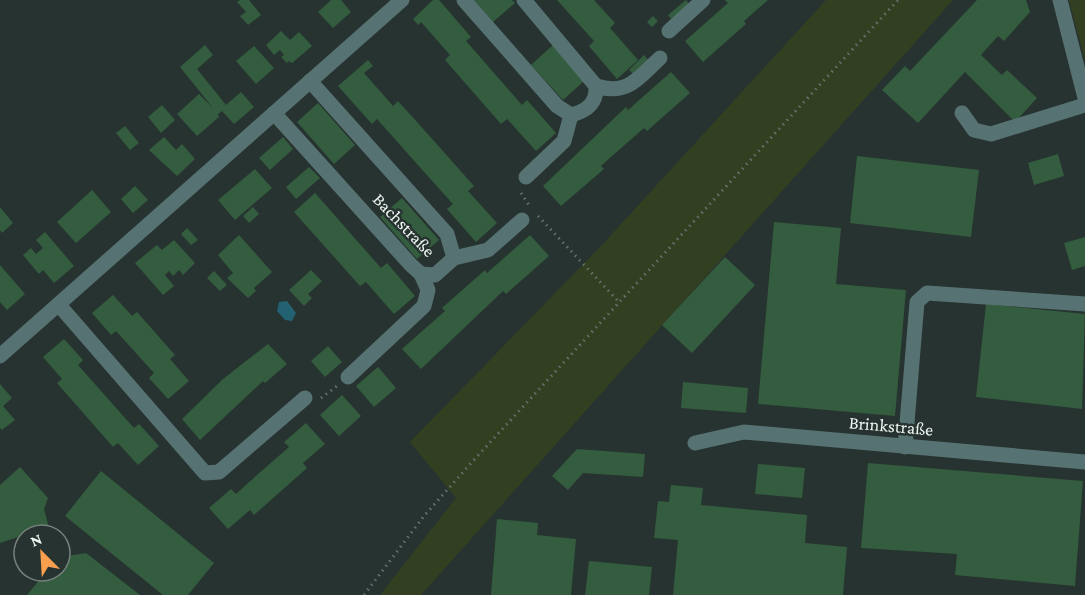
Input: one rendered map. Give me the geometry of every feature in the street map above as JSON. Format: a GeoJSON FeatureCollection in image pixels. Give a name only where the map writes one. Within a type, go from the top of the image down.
{"type":"FeatureCollection","features":[{"type":"Feature","properties":{"kind":"street"},"geometry":{"type":"LineString","coordinates":[[0,356],[402,0]]}},
{"type":"Feature","properties":{"kind":"street"},"geometry":{"type":"LineString","coordinates":[[464,0],[556,105],[571,115],[583,112],[593,103],[597,95],[596,86]]}},
{"type":"Feature","properties":{"kind":"street"},"geometry":{"type":"LineString","coordinates":[[524,0],[596,86],[610,91],[625,89],[660,58]]}},
{"type":"Feature","properties":{"kind":"street"},"geometry":{"type":"LineString","coordinates":[[669,31],[703,0]]}},
{"type":"Feature","properties":{"kind":"street"},"geometry":{"type":"LineString","coordinates":[[1060,0],[1085,98]]}},
{"type":"Feature","properties":{"kind":"street","name":"Bachstraße"},"geometry":{"type":"LineString","coordinates":[[274,113],[421,274],[435,275],[454,258],[447,234],[310,81]]}},
{"type":"Feature","properties":{"kind":"street"},"geometry":{"type":"LineString","coordinates":[[962,113],[974,130],[992,134],[1085,105]]}},
{"type":"Feature","properties":{"kind":"street"},"geometry":{"type":"LineString","coordinates":[[526,177],[564,141],[571,115]]}},
{"type":"Feature","properties":{"kind":"street"},"geometry":{"type":"LineString","coordinates":[[454,258],[488,250],[522,220]]}},
{"type":"Feature","properties":{"kind":"street"},"geometry":{"type":"LineString","coordinates":[[348,377],[424,306],[428,290],[421,274]]}},
{"type":"Feature","properties":{"kind":"street"},"geometry":{"type":"LineString","coordinates":[[905,447],[917,302],[927,292],[1085,304]]}},
{"type":"Feature","properties":{"kind":"street"},"geometry":{"type":"LineString","coordinates":[[60,305],[205,473],[219,472],[305,398]]}},
{"type":"Feature","properties":{"kind":"street","name":"Brinkstraße"},"geometry":{"type":"LineString","coordinates":[[694,443],[744,432],[1085,462]]}},
{"type":"Feature","properties":{"kind":"path"},"geometry":{"type":"LineString","coordinates":[[364,595],[424,516],[898,0]]}},
{"type":"Feature","properties":{"kind":"path"},"geometry":{"type":"LineString","coordinates":[[526,177],[518,187],[532,210],[619,303]]}},
{"type":"Feature","properties":{"kind":"path"},"geometry":{"type":"LineString","coordinates":[[305,398],[316,402],[348,377]]}},
{"type":"Feature","properties":{"kind":"green space"},"geometry":{"type":"Polygon","coordinates":[[[826,0],[953,0],[421,595],[380,595],[456,498],[410,442],[601,246],[826,0]]]}},
{"type":"Feature","properties":{"kind":"green space"},"geometry":{"type":"Polygon","coordinates":[[[1069,0],[1085,0],[1085,60],[1069,0]]]}},
{"type":"Feature","properties":{"kind":"water"},"geometry":{"type":"Polygon","coordinates":[[[287,301],[296,313],[292,321],[285,320],[277,311],[279,302],[287,301]]]}},
{"type":"Feature","properties":{"kind":"building"},"geometry":{"type":"Polygon","coordinates":[[[249,0],[261,15],[248,25],[240,16],[246,12],[237,2],[249,0]]]}},
{"type":"Feature","properties":{"kind":"building"},"geometry":{"type":"Polygon","coordinates":[[[331,0],[341,0],[351,12],[333,28],[318,12],[331,0]]]}},
{"type":"Feature","properties":{"kind":"building"},"geometry":{"type":"Polygon","coordinates":[[[433,0],[439,0],[471,37],[466,41],[522,105],[527,100],[556,133],[536,151],[507,119],[501,124],[445,60],[450,55],[421,22],[418,25],[413,19],[433,0]]]}},
{"type":"Feature","properties":{"kind":"building"},"geometry":{"type":"Polygon","coordinates":[[[474,0],[512,0],[515,3],[493,22],[474,0]]]}},
{"type":"Feature","properties":{"kind":"building"},"geometry":{"type":"Polygon","coordinates":[[[557,0],[594,0],[615,23],[610,28],[638,60],[617,79],[589,46],[594,41],[557,0]]]}},
{"type":"Feature","properties":{"kind":"building"},"geometry":{"type":"Polygon","coordinates":[[[686,0],[691,6],[673,21],[668,15],[686,0]]]}},
{"type":"Feature","properties":{"kind":"building"},"geometry":{"type":"Polygon","coordinates":[[[725,0],[768,0],[744,21],[746,24],[703,62],[685,41],[728,3],[725,0]]]}},
{"type":"Feature","properties":{"kind":"building"},"geometry":{"type":"Polygon","coordinates":[[[977,0],[1026,0],[1030,12],[1004,41],[998,36],[981,55],[1002,75],[1007,70],[1037,98],[1015,122],[965,72],[918,123],[882,90],[905,66],[910,71],[977,0]]]}},
{"type":"Feature","properties":{"kind":"building"},"geometry":{"type":"Polygon","coordinates":[[[653,16],[658,21],[652,27],[647,22],[653,16]]]}},
{"type":"Feature","properties":{"kind":"building"},"geometry":{"type":"Polygon","coordinates":[[[281,31],[290,40],[299,32],[312,46],[292,63],[289,61],[287,63],[281,57],[284,55],[280,50],[274,55],[266,45],[281,31]]]}},
{"type":"Feature","properties":{"kind":"building"},"geometry":{"type":"Polygon","coordinates":[[[205,45],[213,55],[197,69],[226,105],[241,92],[254,107],[234,124],[222,111],[218,114],[219,117],[197,136],[177,114],[199,94],[213,108],[180,67],[205,45]]]}},
{"type":"Feature","properties":{"kind":"building"},"geometry":{"type":"Polygon","coordinates":[[[553,45],[584,81],[563,100],[531,65],[553,45]]]}},
{"type":"Feature","properties":{"kind":"building"},"geometry":{"type":"Polygon","coordinates":[[[254,46],[274,68],[256,84],[236,61],[254,46]]]}},
{"type":"Feature","properties":{"kind":"building"},"geometry":{"type":"Polygon","coordinates":[[[644,55],[650,62],[635,76],[629,70],[644,55]]]}},
{"type":"Feature","properties":{"kind":"building"},"geometry":{"type":"Polygon","coordinates":[[[368,60],[373,66],[364,73],[393,106],[398,101],[474,186],[468,191],[497,223],[476,242],[447,209],[453,204],[377,119],[372,124],[338,86],[368,60]]]}},
{"type":"Feature","properties":{"kind":"building"},"geometry":{"type":"Polygon","coordinates":[[[671,72],[690,93],[647,131],[644,128],[612,156],[601,166],[604,169],[561,206],[543,186],[626,107],[628,110],[671,72]]]}},
{"type":"Feature","properties":{"kind":"building"},"geometry":{"type":"Polygon","coordinates":[[[318,103],[355,145],[334,164],[297,122],[318,103]]]}},
{"type":"Feature","properties":{"kind":"building"},"geometry":{"type":"Polygon","coordinates":[[[162,105],[175,120],[161,133],[148,117],[162,105]]]}},
{"type":"Feature","properties":{"kind":"building"},"geometry":{"type":"Polygon","coordinates":[[[125,126],[139,143],[130,150],[116,133],[125,126]]]}},
{"type":"Feature","properties":{"kind":"building"},"geometry":{"type":"Polygon","coordinates":[[[164,137],[176,150],[182,144],[195,159],[177,176],[149,150],[164,137]]]}},
{"type":"Feature","properties":{"kind":"building"},"geometry":{"type":"Polygon","coordinates":[[[283,137],[293,149],[270,170],[259,158],[283,137]]]}},
{"type":"Feature","properties":{"kind":"building"},"geometry":{"type":"Polygon","coordinates":[[[1058,154],[1064,176],[1034,185],[1028,163],[1058,154]]]}},
{"type":"Feature","properties":{"kind":"building"},"geometry":{"type":"Polygon","coordinates":[[[857,156],[979,170],[971,237],[850,223],[857,156]]]}},
{"type":"Feature","properties":{"kind":"building"},"geometry":{"type":"Polygon","coordinates":[[[309,167],[320,178],[296,199],[286,187],[309,167]]]}},
{"type":"Feature","properties":{"kind":"building"},"geometry":{"type":"Polygon","coordinates":[[[255,169],[272,188],[235,220],[218,200],[255,169]]]}},
{"type":"Feature","properties":{"kind":"building"},"geometry":{"type":"Polygon","coordinates":[[[135,186],[148,200],[133,213],[121,199],[135,186]]]}},
{"type":"Feature","properties":{"kind":"building"},"geometry":{"type":"Polygon","coordinates":[[[92,190],[111,212],[76,243],[57,222],[92,190]]]}},
{"type":"Feature","properties":{"kind":"building"},"geometry":{"type":"Polygon","coordinates":[[[315,193],[381,268],[387,263],[415,296],[394,314],[366,282],[360,286],[294,212],[315,193]]]}},
{"type":"Feature","properties":{"kind":"building"},"geometry":{"type":"Polygon","coordinates":[[[402,198],[439,240],[417,259],[380,217],[402,198]]]}},
{"type":"Feature","properties":{"kind":"building"},"geometry":{"type":"Polygon","coordinates":[[[0,207],[13,223],[2,233],[0,230],[0,207]]]}},
{"type":"Feature","properties":{"kind":"building"},"geometry":{"type":"Polygon","coordinates":[[[253,207],[259,214],[249,223],[243,216],[253,207]]]}},
{"type":"Feature","properties":{"kind":"building"},"geometry":{"type":"Polygon","coordinates":[[[774,222],[841,228],[836,284],[906,290],[895,416],[758,404],[774,222]]]}},
{"type":"Feature","properties":{"kind":"building"},"geometry":{"type":"Polygon","coordinates":[[[187,228],[198,240],[191,245],[181,234],[187,228]]]}},
{"type":"Feature","properties":{"kind":"building"},"geometry":{"type":"Polygon","coordinates":[[[45,232],[74,266],[54,283],[43,270],[39,274],[23,255],[31,248],[36,254],[43,248],[36,240],[45,232]]]}},
{"type":"Feature","properties":{"kind":"building"},"geometry":{"type":"Polygon","coordinates":[[[239,235],[272,272],[254,288],[256,291],[248,298],[227,278],[233,273],[218,255],[239,235]]]}},
{"type":"Feature","properties":{"kind":"building"},"geometry":{"type":"Polygon","coordinates":[[[530,235],[549,256],[506,294],[503,291],[421,369],[402,349],[445,311],[442,308],[530,235]]]}},
{"type":"Feature","properties":{"kind":"building"},"geometry":{"type":"Polygon","coordinates":[[[1085,237],[1085,266],[1072,270],[1064,243],[1085,237]]]}},
{"type":"Feature","properties":{"kind":"building"},"geometry":{"type":"Polygon","coordinates":[[[174,240],[195,263],[183,275],[179,270],[173,276],[169,271],[165,275],[174,286],[163,295],[135,263],[157,245],[162,250],[174,240]]]}},
{"type":"Feature","properties":{"kind":"building"},"geometry":{"type":"Polygon","coordinates":[[[725,257],[755,285],[692,353],[662,325],[725,257]]]}},
{"type":"Feature","properties":{"kind":"building"},"geometry":{"type":"Polygon","coordinates":[[[0,265],[25,294],[7,310],[0,302],[0,265]]]}},
{"type":"Feature","properties":{"kind":"building"},"geometry":{"type":"Polygon","coordinates":[[[311,270],[322,281],[308,294],[312,298],[304,306],[289,290],[311,270]]]}},
{"type":"Feature","properties":{"kind":"building"},"geometry":{"type":"Polygon","coordinates":[[[214,271],[227,285],[220,291],[207,278],[214,271]]]}},
{"type":"Feature","properties":{"kind":"building"},"geometry":{"type":"Polygon","coordinates":[[[113,295],[132,316],[137,312],[175,355],[170,359],[189,381],[168,399],[149,378],[154,373],[116,331],[111,335],[92,313],[113,295]]]}},
{"type":"Feature","properties":{"kind":"building"},"geometry":{"type":"Polygon","coordinates":[[[986,304],[1085,314],[1082,409],[976,397],[986,304]]]}},
{"type":"Feature","properties":{"kind":"building"},"geometry":{"type":"Polygon","coordinates":[[[64,339],[83,360],[78,365],[125,418],[134,428],[139,424],[159,446],[138,465],[118,443],[113,447],[57,383],[62,379],[43,357],[64,339]]]}},
{"type":"Feature","properties":{"kind":"building"},"geometry":{"type":"Polygon","coordinates":[[[268,344],[287,364],[265,383],[263,381],[200,440],[182,419],[223,379],[268,344]]]}},
{"type":"Feature","properties":{"kind":"building"},"geometry":{"type":"Polygon","coordinates":[[[328,346],[342,362],[325,377],[311,361],[328,346]]]}},
{"type":"Feature","properties":{"kind":"building"},"geometry":{"type":"Polygon","coordinates":[[[378,367],[396,388],[374,407],[356,386],[378,367]]]}},
{"type":"Feature","properties":{"kind":"building"},"geometry":{"type":"Polygon","coordinates":[[[683,382],[748,388],[746,413],[681,408],[683,382]]]}},
{"type":"Feature","properties":{"kind":"building"},"geometry":{"type":"Polygon","coordinates":[[[0,384],[12,398],[3,406],[15,420],[2,430],[0,428],[0,384]]]}},
{"type":"Feature","properties":{"kind":"building"},"geometry":{"type":"Polygon","coordinates":[[[342,395],[361,416],[339,436],[320,415],[342,395]]]}},
{"type":"Feature","properties":{"kind":"building"},"geometry":{"type":"Polygon","coordinates":[[[306,423],[325,444],[303,463],[307,468],[254,515],[250,510],[228,529],[209,508],[231,489],[236,494],[289,447],[284,442],[306,423]]]}},
{"type":"Feature","properties":{"kind":"building"},"geometry":{"type":"Polygon","coordinates":[[[577,449],[645,454],[643,477],[583,473],[568,490],[552,476],[577,449]]]}},
{"type":"Feature","properties":{"kind":"building"},"geometry":{"type":"Polygon","coordinates":[[[868,463],[1083,481],[1075,586],[955,575],[957,554],[861,548],[868,463]]]}},
{"type":"Feature","properties":{"kind":"building"},"geometry":{"type":"Polygon","coordinates":[[[758,464],[805,468],[802,498],[755,494],[758,464]]]}},
{"type":"Feature","properties":{"kind":"building"},"geometry":{"type":"Polygon","coordinates":[[[20,467],[48,498],[44,509],[48,523],[12,523],[12,539],[0,543],[0,485],[20,467]]]}},
{"type":"Feature","properties":{"kind":"building"},"geometry":{"type":"Polygon","coordinates":[[[101,471],[214,563],[188,595],[163,595],[65,516],[101,471]]]}},
{"type":"Feature","properties":{"kind":"building"},"geometry":{"type":"Polygon","coordinates":[[[671,485],[703,488],[701,505],[807,515],[805,543],[847,547],[843,595],[673,595],[678,540],[654,538],[658,501],[669,502],[671,485]]]}},
{"type":"Feature","properties":{"kind":"building"},"geometry":{"type":"Polygon","coordinates":[[[497,519],[538,523],[537,535],[576,539],[571,595],[491,595],[497,519]]]}},
{"type":"Feature","properties":{"kind":"building"},"geometry":{"type":"Polygon","coordinates":[[[86,553],[140,595],[27,595],[37,583],[72,583],[72,555],[86,553]]]}},
{"type":"Feature","properties":{"kind":"building"},"geometry":{"type":"Polygon","coordinates":[[[589,561],[652,567],[649,595],[585,595],[589,561]]]}}]}
